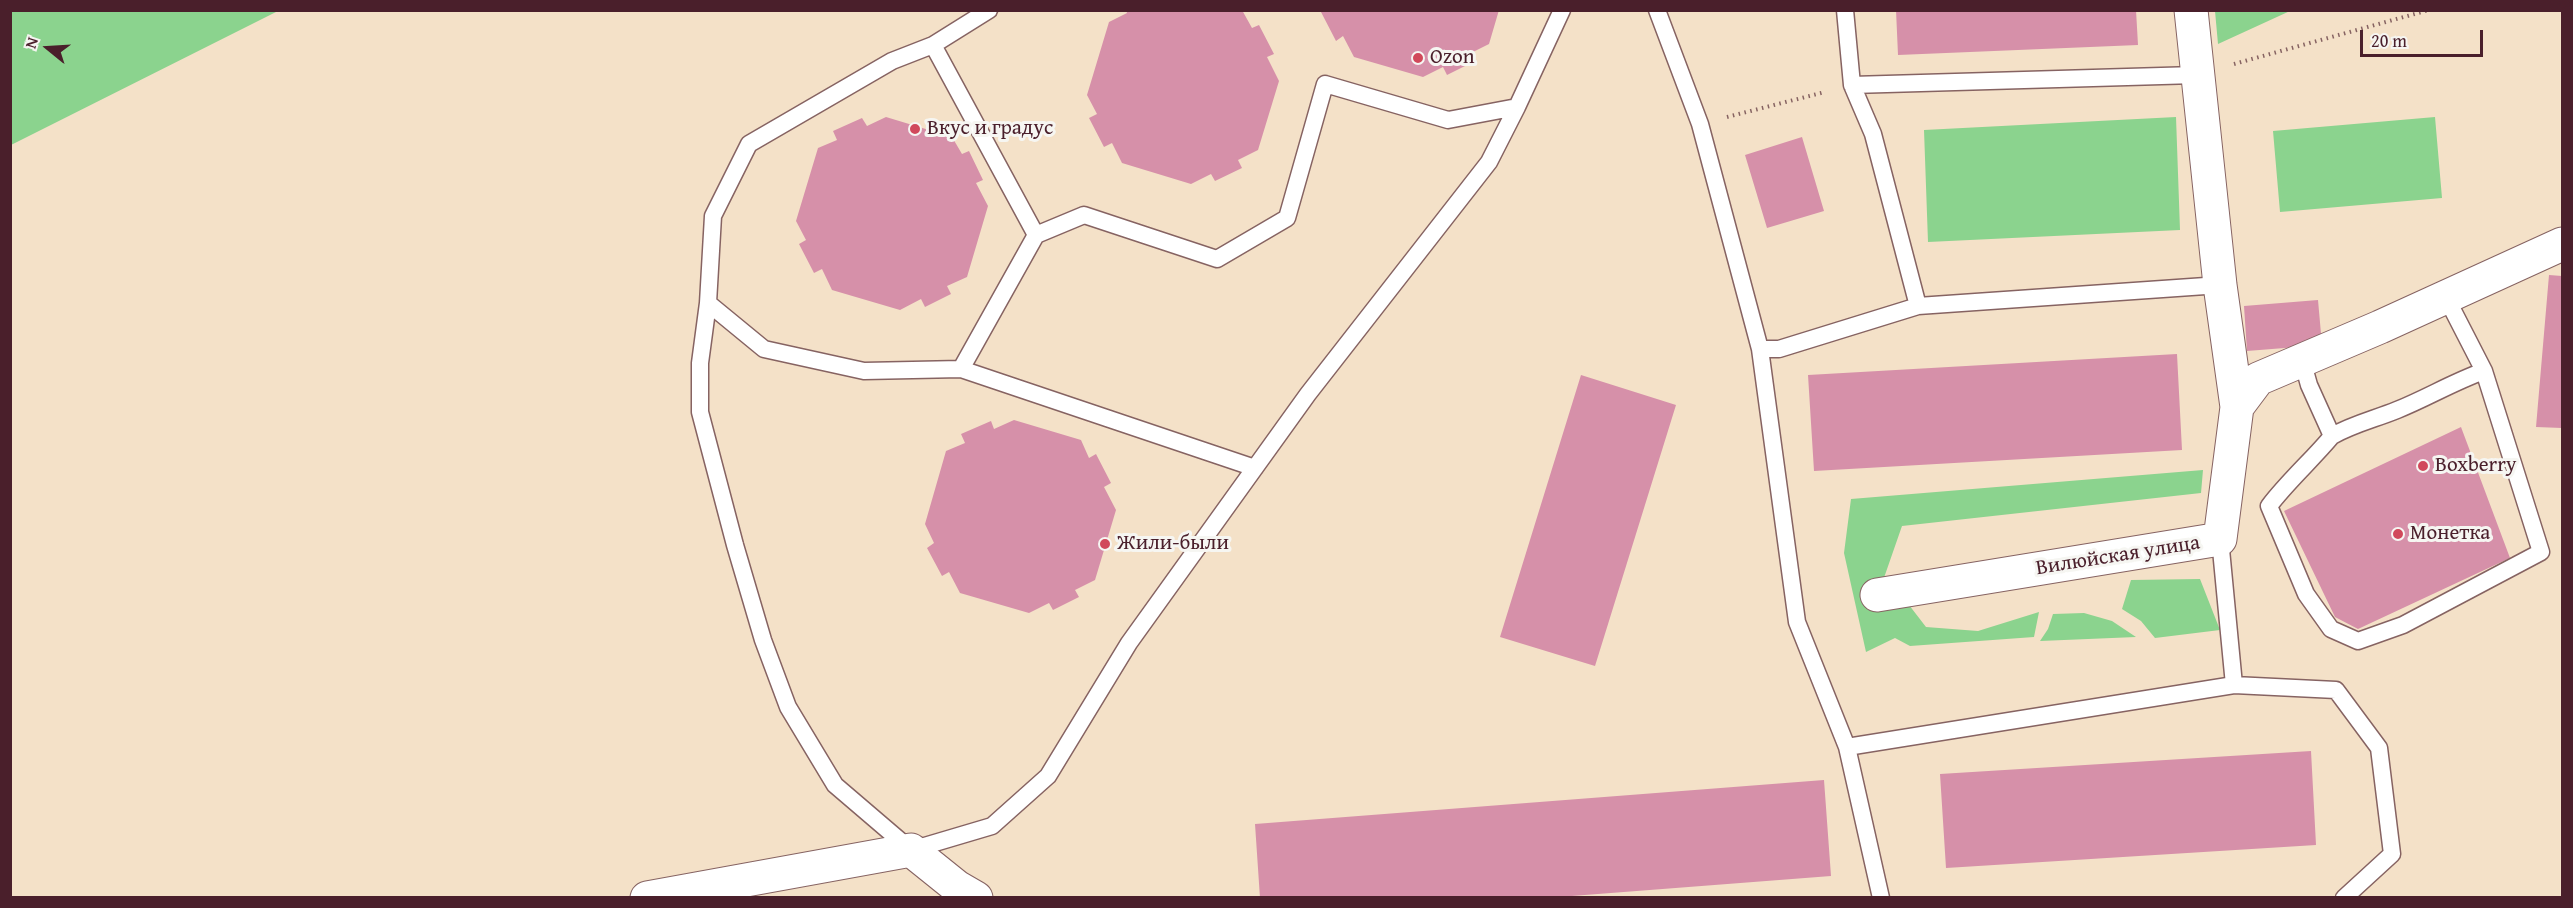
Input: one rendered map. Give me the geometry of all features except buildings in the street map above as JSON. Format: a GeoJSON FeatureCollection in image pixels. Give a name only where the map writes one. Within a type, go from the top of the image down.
{"type":"FeatureCollection","features":[{"type":"Feature","properties":{"kind":"street"},"geometry":{"type":"LineString","coordinates":[[2191,10],[2196,75],[2220,285],[2237,407]]}},
{"type":"Feature","properties":{"kind":"street","name":"Вилюйская улица"},"geometry":{"type":"LineString","coordinates":[[1878,596],[2220,539],[2237,407],[2258,379],[2562,244]]}},
{"type":"Feature","properties":{"kind":"street"},"geometry":{"type":"LineString","coordinates":[[647,897],[911,850],[957,887],[976,897]]}},
{"type":"Feature","properties":{"kind":"lane"},"geometry":{"type":"LineString","coordinates":[[989,10],[933,45],[892,61],[748,144],[713,216],[708,303],[700,363],[700,412],[763,640],[788,707],[835,785],[911,850],[992,826],[1048,776],[1129,643],[1308,394],[1489,162],[1562,10]]}},
{"type":"Feature","properties":{"kind":"lane"},"geometry":{"type":"LineString","coordinates":[[1656,10],[1700,124],[1760,349],[1797,622],[1847,747],[1881,897]]}},
{"type":"Feature","properties":{"kind":"lane"},"geometry":{"type":"LineString","coordinates":[[1845,10],[1852,85],[1873,134],[1918,306]]}},
{"type":"Feature","properties":{"kind":"lane"},"geometry":{"type":"LineString","coordinates":[[933,45],[1036,235]]}},
{"type":"Feature","properties":{"kind":"lane"},"geometry":{"type":"LineString","coordinates":[[1852,85],[2196,75]]}},
{"type":"Feature","properties":{"kind":"lane"},"geometry":{"type":"LineString","coordinates":[[961,369],[1036,235],[1084,215],[1217,259],[1287,218],[1325,84],[1448,120],[1516,107]]}},
{"type":"Feature","properties":{"kind":"lane"},"geometry":{"type":"LineString","coordinates":[[1760,349],[1779,349],[1918,306],[2220,285]]}},
{"type":"Feature","properties":{"kind":"lane"},"geometry":{"type":"LineString","coordinates":[[2446,297],[2484,371],[2541,552],[2403,625],[2358,641],[2331,629],[2306,594],[2269,506],[2332,436],[2346,428],[2398,410],[2454,382],[2484,371]]}},
{"type":"Feature","properties":{"kind":"lane"},"geometry":{"type":"LineString","coordinates":[[708,303],[764,349],[864,371],[961,369],[1255,468]]}},
{"type":"Feature","properties":{"kind":"lane"},"geometry":{"type":"LineString","coordinates":[[2302,360],[2309,385],[2332,436]]}},
{"type":"Feature","properties":{"kind":"lane"},"geometry":{"type":"LineString","coordinates":[[2220,539],[2234,685]]}},
{"type":"Feature","properties":{"kind":"lane"},"geometry":{"type":"LineString","coordinates":[[1847,747],[2234,685],[2336,690],[2379,748],[2392,854],[2344,897]]}},
{"type":"Feature","properties":{"kind":"path"},"geometry":{"type":"LineString","coordinates":[[2196,75],[2429,10]]}},
{"type":"Feature","properties":{"kind":"path"},"geometry":{"type":"LineString","coordinates":[[1700,124],[1852,85]]}},
{"type":"Feature","properties":{"kind":"green space"},"geometry":{"type":"Polygon","coordinates":[[[11,10],[278,10],[278,11],[11,145],[11,10]]]}},
{"type":"Feature","properties":{"kind":"green space"},"geometry":{"type":"Polygon","coordinates":[[[2215,10],[2290,11],[2218,44],[2215,10]]]}},
{"type":"Feature","properties":{"kind":"green space"},"geometry":{"type":"Polygon","coordinates":[[[2176,117],[2180,230],[1928,242],[1924,130],[2176,117]]]}},
{"type":"Feature","properties":{"kind":"green space"},"geometry":{"type":"Polygon","coordinates":[[[2435,117],[2442,198],[2280,212],[2273,131],[2435,117]]]}},
{"type":"Feature","properties":{"kind":"green space"},"geometry":{"type":"Polygon","coordinates":[[[2203,470],[2201,493],[1902,526],[1878,595],[1899,592],[1926,627],[1978,631],[2039,612],[2034,637],[1910,646],[1895,638],[1866,652],[1844,553],[1851,499],[2203,470]]]}},
{"type":"Feature","properties":{"kind":"green space"},"geometry":{"type":"Polygon","coordinates":[[[2200,579],[2220,630],[2155,638],[2141,621],[2122,609],[2131,580],[2200,579]]]}},
{"type":"Feature","properties":{"kind":"green space"},"geometry":{"type":"Polygon","coordinates":[[[2084,613],[2112,621],[2136,637],[2040,641],[2048,629],[2053,614],[2084,613]]]}},
{"type":"Feature","properties":{"kind":"place","name":"Ozon"},"geometry":{"type":"Point","coordinates":[1418,58]}},
{"type":"Feature","properties":{"kind":"place","name":"Вкус и градус"},"geometry":{"type":"Point","coordinates":[915,129]}},
{"type":"Feature","properties":{"kind":"place","name":"Boxberry"},"geometry":{"type":"Point","coordinates":[2423,466]}},
{"type":"Feature","properties":{"kind":"place","name":"Монетка"},"geometry":{"type":"Point","coordinates":[2398,534]}},
{"type":"Feature","properties":{"kind":"place","name":"Жили-были"},"geometry":{"type":"Point","coordinates":[1105,544]}}]}
